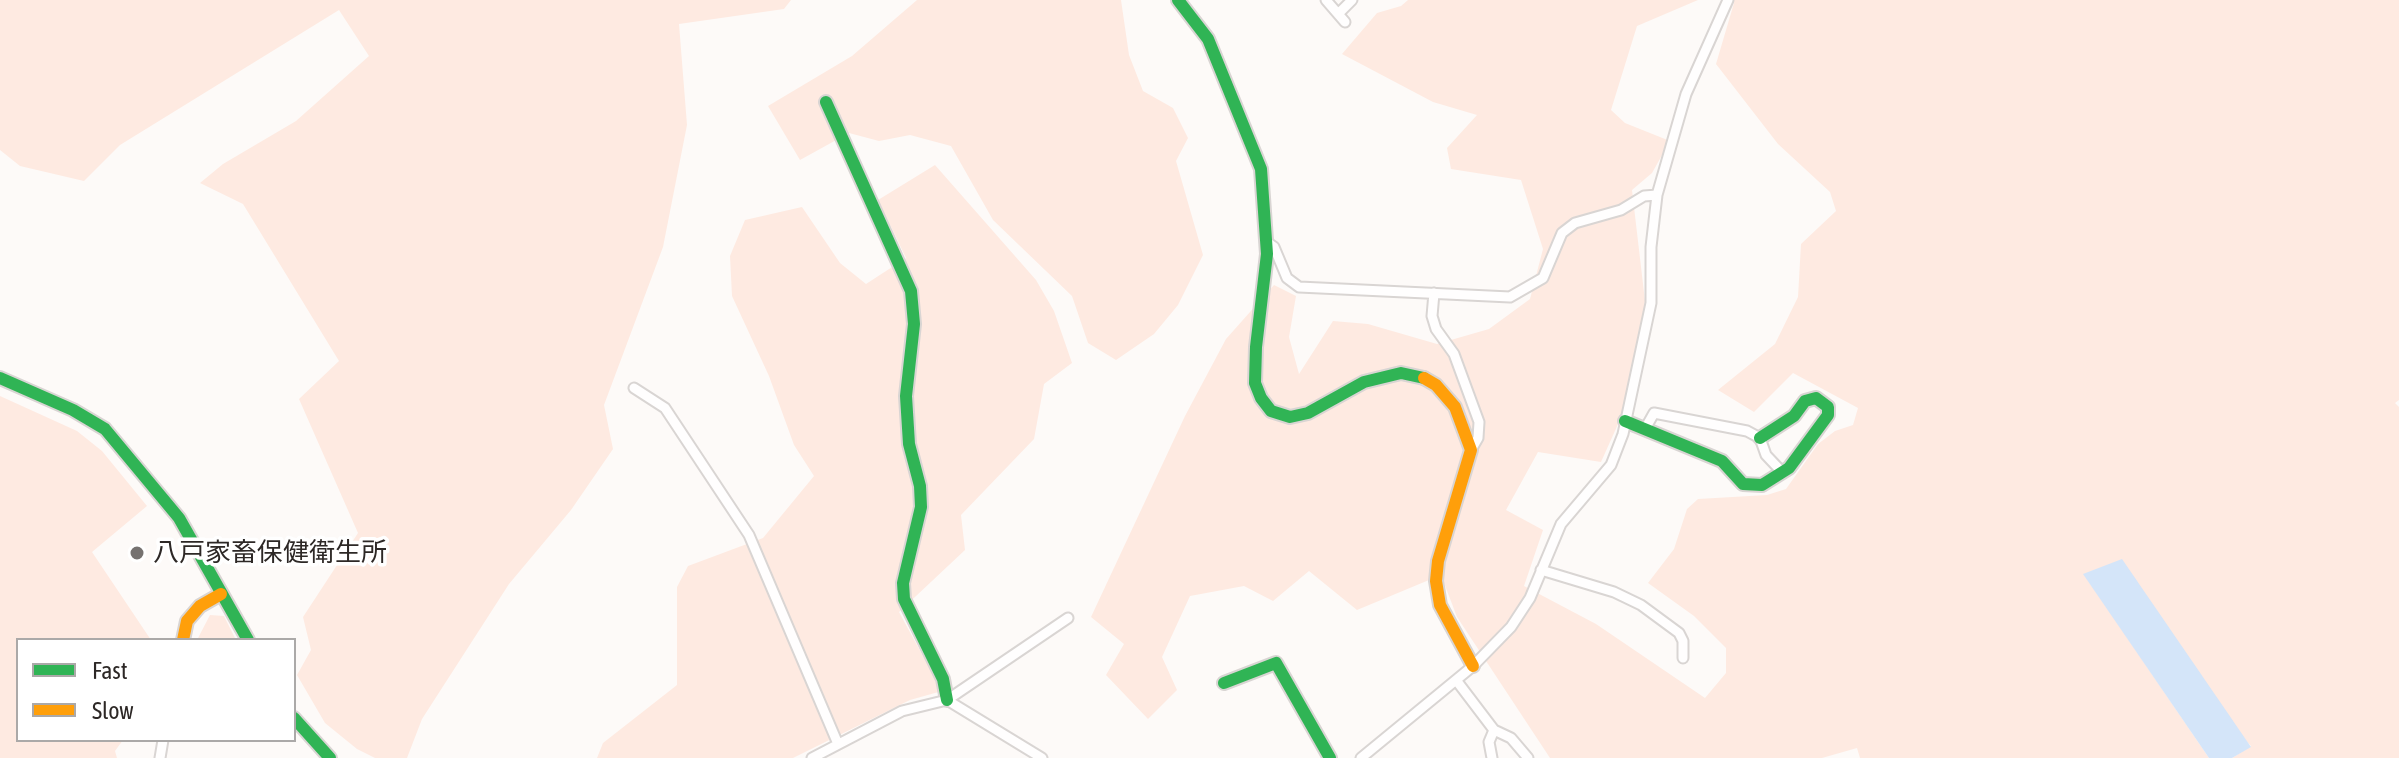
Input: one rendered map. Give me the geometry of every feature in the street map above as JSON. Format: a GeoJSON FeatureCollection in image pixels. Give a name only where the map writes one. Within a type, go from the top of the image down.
{"type":"FeatureCollection","features":[{"type":"Feature","properties":{"kind":"street"},"geometry":{"type":"LineString","coordinates":[[1178,0],[1208,39],[1261,169],[1267,242],[1255,383],[1271,411],[1290,417],[1299,415],[1364,382],[1401,373],[1422,377],[1436,385],[1455,407],[1471,450]]}},
{"type":"Feature","properties":{"kind":"street"},"geometry":{"type":"LineString","coordinates":[[1326,0],[1345,22]]}},
{"type":"Feature","properties":{"kind":"street"},"geometry":{"type":"LineString","coordinates":[[1338,14],[1352,0]]}},
{"type":"Feature","properties":{"kind":"street"},"geometry":{"type":"LineString","coordinates":[[1361,758],[1473,666],[1511,627],[1561,524],[1611,465],[1625,421],[1651,303],[1652,214],[1686,94],[1728,0]]}},
{"type":"Feature","properties":{"kind":"street"},"geometry":{"type":"LineString","coordinates":[[826,102],[911,291],[914,324],[906,396],[909,444],[920,486],[921,507],[903,583],[904,599],[943,679],[947,700],[1042,758]]}},
{"type":"Feature","properties":{"kind":"street"},"geometry":{"type":"LineString","coordinates":[[1267,242],[1274,247],[1287,278],[1299,287],[1510,297],[1543,278],[1562,233],[1575,223],[1621,210],[1644,196],[1657,195]]}},
{"type":"Feature","properties":{"kind":"street"},"geometry":{"type":"LineString","coordinates":[[1434,293],[1432,316],[1436,329],[1454,354],[1479,422],[1478,438],[1471,450],[1438,561],[1436,581],[1440,605],[1473,666]]}},
{"type":"Feature","properties":{"kind":"street"},"geometry":{"type":"LineString","coordinates":[[0,378],[73,410],[105,429],[179,518],[247,638]]}},
{"type":"Feature","properties":{"kind":"street"},"geometry":{"type":"LineString","coordinates":[[634,388],[665,408],[749,535],[838,744]]}},
{"type":"Feature","properties":{"kind":"street"},"geometry":{"type":"LineString","coordinates":[[1625,421],[1722,461],[1743,484],[1762,485],[1783,473],[1828,415],[1828,407],[1816,398],[1805,401],[1794,416],[1760,438]]}},
{"type":"Feature","properties":{"kind":"street"},"geometry":{"type":"LineString","coordinates":[[1645,429],[1654,413],[1747,431],[1760,438],[1766,455],[1783,473]]}},
{"type":"Feature","properties":{"kind":"street"},"geometry":{"type":"LineString","coordinates":[[1541,570],[1614,592],[1641,605],[1679,633],[1683,641],[1683,658]]}},
{"type":"Feature","properties":{"kind":"street"},"geometry":{"type":"LineString","coordinates":[[183,638],[187,621],[200,606],[221,594]]}},
{"type":"Feature","properties":{"kind":"street"},"geometry":{"type":"LineString","coordinates":[[812,758],[902,711],[947,700],[1068,618]]}},
{"type":"Feature","properties":{"kind":"street"},"geometry":{"type":"LineString","coordinates":[[1224,683],[1276,663],[1330,758]]}},
{"type":"Feature","properties":{"kind":"street"},"geometry":{"type":"LineString","coordinates":[[1456,680],[1494,730],[1511,738],[1528,758]]}},
{"type":"Feature","properties":{"kind":"street"},"geometry":{"type":"LineString","coordinates":[[296,720],[330,758]]}},
{"type":"Feature","properties":{"kind":"street"},"geometry":{"type":"LineString","coordinates":[[1492,758],[1489,742],[1494,730]]}},
{"type":"Feature","properties":{"kind":"shaded area"},"geometry":{"type":"Polygon","coordinates":[[[0,0],[791,0],[784,9],[679,24],[687,125],[663,247],[604,405],[613,449],[571,510],[509,584],[422,719],[407,758],[375,758],[357,749],[325,723],[297,675],[311,650],[303,617],[358,533],[299,399],[339,361],[243,204],[200,183],[223,164],[296,121],[369,56],[339,10],[120,145],[84,181],[20,166],[0,150],[0,0]]]}},
{"type":"Feature","properties":{"kind":"shaded area"},"geometry":{"type":"Polygon","coordinates":[[[917,0],[1121,0],[1129,55],[1143,91],[1173,108],[1188,138],[1176,161],[1203,255],[1178,305],[1154,334],[1116,360],[1088,343],[1072,296],[993,220],[951,146],[910,135],[879,141],[849,133],[800,160],[768,106],[852,56],[917,0]]]}},
{"type":"Feature","properties":{"kind":"shaded area"},"geometry":{"type":"Polygon","coordinates":[[[1408,0],[1698,0],[1637,26],[1611,110],[1625,123],[1670,141],[1652,173],[1632,190],[1645,301],[1632,393],[1601,462],[1538,452],[1506,510],[1543,530],[1524,586],[1596,624],[1705,698],[1726,673],[1726,648],[1694,616],[1648,583],[1674,549],[1687,509],[1698,499],[1767,495],[1786,489],[1818,444],[1835,431],[1853,425],[1858,408],[1793,373],[1754,412],[1718,390],[1775,344],[1798,297],[1801,244],[1836,211],[1830,192],[1778,144],[1716,64],[1734,3],[1732,0],[2399,0],[2399,400],[2395,403],[2399,407],[2399,758],[2232,758],[2251,746],[2084,574],[2209,758],[1860,758],[1857,748],[1822,758],[1550,758],[1457,617],[1441,575],[1357,610],[1309,571],[1273,601],[1244,586],[1190,596],[1162,657],[1177,690],[1148,719],[1106,675],[1124,644],[1091,617],[1185,416],[1226,339],[1274,285],[1296,296],[1289,337],[1299,374],[1333,321],[1368,324],[1437,344],[1489,329],[1530,299],[1543,249],[1521,180],[1451,169],[1447,148],[1477,115],[1433,102],[1342,54],[1377,13],[1401,6],[1408,0]]]}},
{"type":"Feature","properties":{"kind":"shaded area"},"geometry":{"type":"Polygon","coordinates":[[[935,165],[1036,280],[1054,311],[1072,363],[1044,384],[1034,439],[961,515],[965,550],[899,612],[942,691],[910,700],[793,758],[597,758],[603,743],[677,685],[677,587],[688,566],[763,538],[814,476],[794,445],[769,376],[732,296],[730,256],[745,220],[802,207],[840,263],[866,284],[906,258],[878,200],[935,165]]]}},
{"type":"Feature","properties":{"kind":"shaded area"},"geometry":{"type":"Polygon","coordinates":[[[0,396],[77,431],[102,451],[147,506],[92,552],[150,638],[16,638],[16,742],[122,742],[115,751],[117,758],[0,758],[0,396]]]}},
{"type":"Feature","properties":{"kind":"shaded area"},"geometry":{"type":"Polygon","coordinates":[[[210,615],[224,616],[235,638],[198,638],[210,615]]]}},
{"type":"Feature","properties":{"kind":"water"},"geometry":{"type":"Polygon","coordinates":[[[2122,559],[2251,747],[2232,758],[2209,758],[2083,574],[2122,559]]]}},
{"type":"Feature","properties":{"kind":"traffic: fast"},"geometry":{"type":"LineString","coordinates":[[1178,0],[1208,39],[1261,169],[1267,254],[1256,347],[1255,383],[1261,398],[1271,411],[1290,417],[1308,413],[1364,382],[1401,373],[1424,378]]}},
{"type":"Feature","properties":{"kind":"traffic: fast"},"geometry":{"type":"LineString","coordinates":[[826,102],[911,291],[914,324],[906,396],[909,444],[920,486],[921,507],[903,583],[904,599],[943,679],[947,700]]}},
{"type":"Feature","properties":{"kind":"traffic: fast"},"geometry":{"type":"LineString","coordinates":[[0,378],[73,410],[105,429],[179,518],[247,638]]}},
{"type":"Feature","properties":{"kind":"traffic: fast"},"geometry":{"type":"LineString","coordinates":[[1625,421],[1722,461],[1743,484],[1762,485],[1789,468],[1828,415],[1828,407],[1816,398],[1805,401],[1794,416],[1760,438]]}},
{"type":"Feature","properties":{"kind":"traffic: fast"},"geometry":{"type":"LineString","coordinates":[[1224,683],[1276,663],[1330,758]]}},
{"type":"Feature","properties":{"kind":"traffic: fast"},"geometry":{"type":"LineString","coordinates":[[296,720],[330,758]]}},
{"type":"Feature","properties":{"kind":"traffic: slow"},"geometry":{"type":"LineString","coordinates":[[1424,378],[1436,385],[1455,407],[1471,450],[1438,561],[1436,581],[1440,605],[1473,666]]}},
{"type":"Feature","properties":{"kind":"traffic: slow"},"geometry":{"type":"LineString","coordinates":[[183,638],[187,621],[200,606],[221,594]]}},
{"type":"Feature","properties":{"kind":"place","name":"八戸家畜保健衛生所"},"geometry":{"type":"Point","coordinates":[137,553]}}]}
